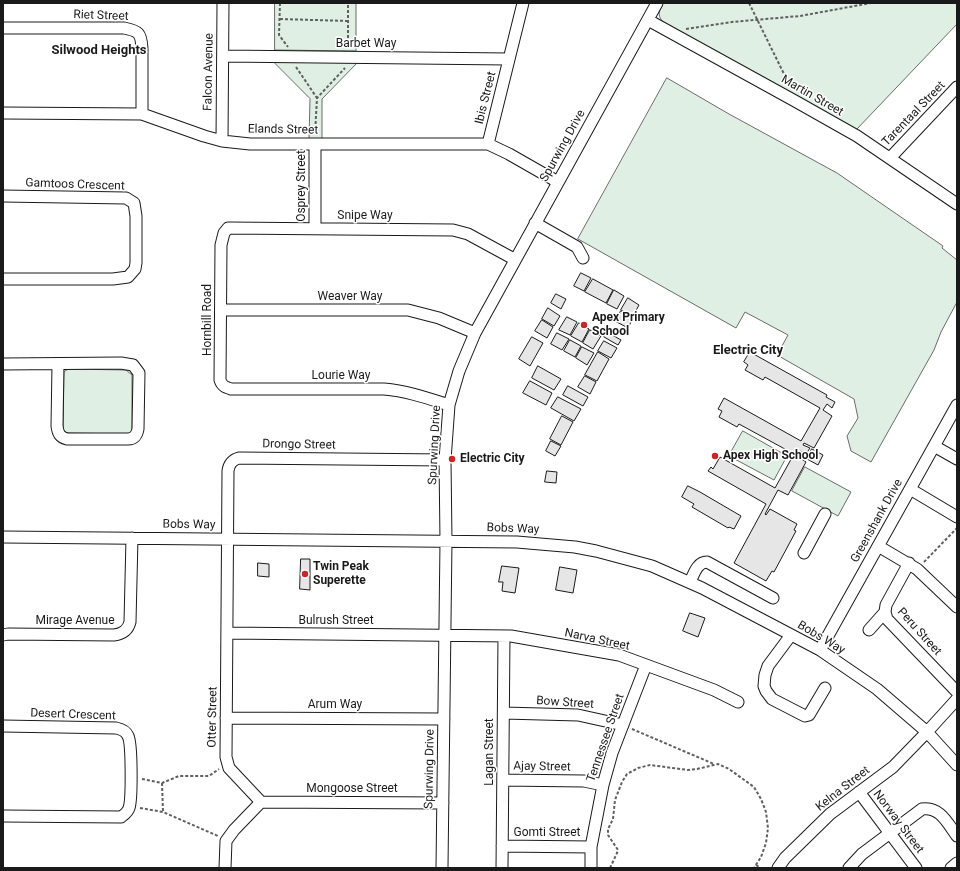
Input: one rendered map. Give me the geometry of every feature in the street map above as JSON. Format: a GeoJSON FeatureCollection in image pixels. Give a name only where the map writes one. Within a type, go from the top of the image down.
{"type":"FeatureCollection","features":[{"type":"Feature","properties":{"kind":"street","name":"Falcon Avenue"},"geometry":{"type":"LineString","coordinates":[[222,141],[223,3]]}},
{"type":"Feature","properties":{"kind":"street","name":"Ibis Street"},"geometry":{"type":"LineString","coordinates":[[488,144],[523,3]]}},
{"type":"Feature","properties":{"kind":"street","name":"Spurwing Drive"},"geometry":{"type":"LineString","coordinates":[[442,868],[446,541],[445,460],[448,405],[475,333],[514,259],[648,20],[655,4]]}},
{"type":"Feature","properties":{"kind":"street","name":"Martin Street"},"geometry":{"type":"LineString","coordinates":[[648,20],[857,136],[957,204]]}},
{"type":"Feature","properties":{"kind":"street","name":"Riet Street"},"geometry":{"type":"LineString","coordinates":[[3,28],[124,28],[136,31],[141,38],[142,48],[142,114]]}},
{"type":"Feature","properties":{"kind":"street","name":"Barbet Way"},"geometry":{"type":"LineString","coordinates":[[223,56],[509,58]]}},
{"type":"Feature","properties":{"kind":"street","name":"Tarentaal Street"},"geometry":{"type":"LineString","coordinates":[[890,158],[957,87]]}},
{"type":"Feature","properties":{"kind":"street","name":"Elands Street"},"geometry":{"type":"LineString","coordinates":[[3,113],[142,114],[222,141],[250,144],[488,144],[509,154],[558,182]]}},
{"type":"Feature","properties":{"kind":"street","name":"Osprey Street"},"geometry":{"type":"LineString","coordinates":[[315,144],[315,228]]}},
{"type":"Feature","properties":{"kind":"street","name":"Gamtoos Crescent"},"geometry":{"type":"LineString","coordinates":[[3,196],[126,198],[134,203],[136,216],[135,269],[128,277],[114,279],[3,279]]}},
{"type":"Feature","properties":{"kind":"street"},"geometry":{"type":"LineString","coordinates":[[535,223],[577,247],[583,258]]}},
{"type":"Feature","properties":{"kind":"street","name":"Snipe Way"},"geometry":{"type":"LineString","coordinates":[[221,246],[224,233],[228,228],[453,230],[468,234],[514,259]]}},
{"type":"Feature","properties":{"kind":"street","name":"Hornbill Road"},"geometry":{"type":"LineString","coordinates":[[221,246],[220,380],[222,384],[231,389]]}},
{"type":"Feature","properties":{"kind":"street","name":"Weaver Way"},"geometry":{"type":"LineString","coordinates":[[221,310],[408,310],[439,318],[475,333]]}},
{"type":"Feature","properties":{"kind":"street"},"geometry":{"type":"LineString","coordinates":[[3,364],[121,363],[133,365],[139,373],[138,429],[135,436],[132,439],[67,439],[60,436],[58,432],[58,364]]}},
{"type":"Feature","properties":{"kind":"street","name":"Lourie Way"},"geometry":{"type":"LineString","coordinates":[[231,389],[384,389],[410,392],[448,405]]}},
{"type":"Feature","properties":{"kind":"street","name":"Greenshank Drive"},"geometry":{"type":"LineString","coordinates":[[820,650],[957,405]]}},
{"type":"Feature","properties":{"kind":"street"},"geometry":{"type":"LineString","coordinates":[[934,446],[957,459]]}},
{"type":"Feature","properties":{"kind":"street","name":"Drongo Street"},"geometry":{"type":"LineString","coordinates":[[228,539],[228,471],[230,464],[235,459],[445,460]]}},
{"type":"Feature","properties":{"kind":"street"},"geometry":{"type":"LineString","coordinates":[[910,489],[957,517]]}},
{"type":"Feature","properties":{"kind":"street"},"geometry":{"type":"LineString","coordinates":[[804,554],[825,514]]}},
{"type":"Feature","properties":{"kind":"street","name":"Bobs Way"},"geometry":{"type":"LineString","coordinates":[[3,537],[517,542],[575,547],[652,566],[690,582],[820,650],[877,688],[927,732],[957,765]]}},
{"type":"Feature","properties":{"kind":"street","name":"Mirage Avenue"},"geometry":{"type":"LineString","coordinates":[[3,635],[114,635],[123,632],[129,626],[130,622],[132,538]]}},
{"type":"Feature","properties":{"kind":"street","name":"Otter Street"},"geometry":{"type":"LineString","coordinates":[[228,539],[226,757],[227,764],[232,771],[261,802]]}},
{"type":"Feature","properties":{"kind":"street"},"geometry":{"type":"LineString","coordinates":[[878,546],[913,566],[957,607]]}},
{"type":"Feature","properties":{"kind":"street"},"geometry":{"type":"LineString","coordinates":[[690,582],[700,564],[712,559],[773,598]]}},
{"type":"Feature","properties":{"kind":"street","name":"Peru Street"},"geometry":{"type":"LineString","coordinates":[[913,566],[886,605],[885,612],[887,618],[957,692]]}},
{"type":"Feature","properties":{"kind":"street"},"geometry":{"type":"LineString","coordinates":[[869,630],[885,612]]}},
{"type":"Feature","properties":{"kind":"street","name":"Bulrush Street"},"geometry":{"type":"LineString","coordinates":[[227,633],[444,635]]}},
{"type":"Feature","properties":{"kind":"street","name":"Narva Street"},"geometry":{"type":"LineString","coordinates":[[444,635],[504,636],[619,655],[714,690],[738,702]]}},
{"type":"Feature","properties":{"kind":"street"},"geometry":{"type":"LineString","coordinates":[[791,635],[768,666],[764,686],[766,691],[772,699],[805,716],[809,715],[825,688]]}},
{"type":"Feature","properties":{"kind":"street","name":"Lagan Street"},"geometry":{"type":"LineString","coordinates":[[502,868],[504,636]]}},
{"type":"Feature","properties":{"kind":"street","name":"Tennessee Street"},"geometry":{"type":"LineString","coordinates":[[591,868],[591,847],[603,785],[612,753],[646,665]]}},
{"type":"Feature","properties":{"kind":"street","name":"Kelna Street"},"geometry":{"type":"LineString","coordinates":[[778,868],[785,858],[830,814],[893,767],[957,700]]}},
{"type":"Feature","properties":{"kind":"street","name":"Bow Street"},"geometry":{"type":"LineString","coordinates":[[504,713],[578,715],[623,725]]}},
{"type":"Feature","properties":{"kind":"street","name":"Arum Way"},"geometry":{"type":"LineString","coordinates":[[226,718],[444,719]]}},
{"type":"Feature","properties":{"kind":"street","name":"Desert Crescent"},"geometry":{"type":"LineString","coordinates":[[3,726],[121,729],[129,736],[130,743],[130,807]]}},
{"type":"Feature","properties":{"kind":"street","name":"Ajay Street"},"geometry":{"type":"LineString","coordinates":[[503,780],[584,781],[603,785]]}},
{"type":"Feature","properties":{"kind":"street","name":"Norway Street"},"geometry":{"type":"LineString","coordinates":[[859,792],[916,868]]}},
{"type":"Feature","properties":{"kind":"street"},"geometry":{"type":"LineString","coordinates":[[225,868],[226,841],[234,830],[261,802]]}},
{"type":"Feature","properties":{"kind":"street","name":"Mongoose Street"},"geometry":{"type":"LineString","coordinates":[[261,802],[443,803]]}},
{"type":"Feature","properties":{"kind":"street"},"geometry":{"type":"LineString","coordinates":[[3,816],[121,817],[127,813],[130,807]]}},
{"type":"Feature","properties":{"kind":"street"},"geometry":{"type":"LineString","coordinates":[[849,868],[862,854],[918,812],[926,808],[939,812],[957,836]]}},
{"type":"Feature","properties":{"kind":"street","name":"Gomti Street"},"geometry":{"type":"LineString","coordinates":[[502,846],[591,847]]}},
{"type":"Feature","properties":{"kind":"street"},"geometry":{"type":"LineString","coordinates":[[950,868],[957,863]]}},
{"type":"Feature","properties":{"kind":"path"},"geometry":{"type":"LineString","coordinates":[[280,3],[279,35],[288,47]]}},
{"type":"Feature","properties":{"kind":"path"},"geometry":{"type":"LineString","coordinates":[[348,3],[348,53]]}},
{"type":"Feature","properties":{"kind":"path"},"geometry":{"type":"LineString","coordinates":[[749,3],[756,20],[787,80],[799,94],[795,101]]}},
{"type":"Feature","properties":{"kind":"path"},"geometry":{"type":"LineString","coordinates":[[678,36],[684,29],[800,16],[871,3]]}},
{"type":"Feature","properties":{"kind":"path"},"geometry":{"type":"LineString","coordinates":[[280,19],[348,21]]}},
{"type":"Feature","properties":{"kind":"path"},"geometry":{"type":"LineString","coordinates":[[292,61],[317,98],[315,144]]}},
{"type":"Feature","properties":{"kind":"path"},"geometry":{"type":"LineString","coordinates":[[317,98],[348,64]]}},
{"type":"Feature","properties":{"kind":"path"},"geometry":{"type":"LineString","coordinates":[[913,566],[957,527]]}},
{"type":"Feature","properties":{"kind":"path"},"geometry":{"type":"LineString","coordinates":[[623,725],[714,764]]}},
{"type":"Feature","properties":{"kind":"path"},"geometry":{"type":"LineString","coordinates":[[131,777],[162,783],[179,776],[209,776],[227,764]]}},
{"type":"Feature","properties":{"kind":"path"},"geometry":{"type":"LineString","coordinates":[[610,868],[618,850],[608,835],[608,828],[613,818],[615,800],[627,774],[638,768],[650,765],[688,770],[714,764],[720,764],[739,776],[754,787],[762,799],[766,812],[768,828],[766,843],[754,868]]}},
{"type":"Feature","properties":{"kind":"path"},"geometry":{"type":"LineString","coordinates":[[162,783],[163,812]]}},
{"type":"Feature","properties":{"kind":"path"},"geometry":{"type":"LineString","coordinates":[[130,807],[163,812],[208,831],[226,841]]}},
{"type":"Feature","properties":{"kind":"path"},"geometry":{"type":"LineString","coordinates":[[756,865],[761,868]]}},
{"type":"Feature","properties":{"kind":"green space"},"geometry":{"type":"Polygon","coordinates":[[[275,3],[356,3],[356,51],[275,50],[275,3]]]}},
{"type":"Feature","properties":{"kind":"green space"},"geometry":{"type":"Polygon","coordinates":[[[663,3],[957,3],[957,24],[856,130],[665,24],[659,14],[663,3]]]}},
{"type":"Feature","properties":{"kind":"green space"},"geometry":{"type":"Polygon","coordinates":[[[272,60],[358,62],[322,99],[322,140],[309,140],[310,99],[272,60]]]}},
{"type":"Feature","properties":{"kind":"green space"},"geometry":{"type":"Polygon","coordinates":[[[667,78],[837,173],[943,246],[942,248],[957,260],[957,302],[941,332],[934,350],[871,462],[851,451],[847,436],[858,418],[854,399],[777,355],[788,335],[745,312],[736,328],[578,239],[667,78]]]}},
{"type":"Feature","properties":{"kind":"green space"},"geometry":{"type":"Polygon","coordinates":[[[69,369],[126,370],[132,375],[132,434],[66,433],[63,431],[64,372],[69,369]]]}},
{"type":"Feature","properties":{"kind":"green space"},"geometry":{"type":"Polygon","coordinates":[[[743,431],[787,456],[774,480],[729,456],[743,431]]]}},
{"type":"Feature","properties":{"kind":"green space"},"geometry":{"type":"Polygon","coordinates":[[[805,467],[851,492],[838,516],[792,491],[805,467]]]}},
{"type":"Feature","properties":{"kind":"building"},"geometry":{"type":"Polygon","coordinates":[[[581,273],[591,278],[584,291],[574,286],[581,273]]]}},
{"type":"Feature","properties":{"kind":"building"},"geometry":{"type":"Polygon","coordinates":[[[593,279],[613,290],[606,303],[585,292],[593,279]]]}},
{"type":"Feature","properties":{"kind":"building"},"geometry":{"type":"Polygon","coordinates":[[[614,290],[624,296],[617,309],[607,304],[614,290]]]}},
{"type":"Feature","properties":{"kind":"building"},"geometry":{"type":"Polygon","coordinates":[[[556,294],[566,299],[561,309],[551,303],[556,294]]]}},
{"type":"Feature","properties":{"kind":"building"},"geometry":{"type":"Polygon","coordinates":[[[628,298],[639,305],[633,316],[621,310],[628,298]]]}},
{"type":"Feature","properties":{"kind":"building"},"geometry":{"type":"Polygon","coordinates":[[[548,308],[560,316],[554,326],[542,319],[548,308]]]}},
{"type":"Feature","properties":{"kind":"building"},"geometry":{"type":"Polygon","coordinates":[[[621,311],[633,318],[628,328],[615,321],[621,311]]]}},
{"type":"Feature","properties":{"kind":"building"},"geometry":{"type":"Polygon","coordinates":[[[567,317],[577,322],[570,335],[559,330],[567,317]]]}},
{"type":"Feature","properties":{"kind":"building"},"geometry":{"type":"Polygon","coordinates":[[[542,320],[553,327],[547,338],[535,331],[542,320]]]}},
{"type":"Feature","properties":{"kind":"building"},"geometry":{"type":"Polygon","coordinates":[[[579,323],[589,329],[582,342],[571,336],[579,323]]]}},
{"type":"Feature","properties":{"kind":"building"},"geometry":{"type":"Polygon","coordinates":[[[590,330],[601,336],[593,349],[583,343],[590,330]]]}},
{"type":"Feature","properties":{"kind":"building"},"geometry":{"type":"Polygon","coordinates":[[[607,332],[621,340],[618,345],[604,337],[607,332]]]}},
{"type":"Feature","properties":{"kind":"building"},"geometry":{"type":"Polygon","coordinates":[[[557,333],[569,339],[562,350],[551,344],[557,333]]]}},
{"type":"Feature","properties":{"kind":"building"},"geometry":{"type":"Polygon","coordinates":[[[532,337],[543,343],[530,366],[519,359],[532,337]]]}},
{"type":"Feature","properties":{"kind":"building"},"geometry":{"type":"Polygon","coordinates":[[[570,340],[581,346],[575,357],[564,351],[570,340]]]}},
{"type":"Feature","properties":{"kind":"building"},"geometry":{"type":"Polygon","coordinates":[[[604,341],[617,348],[611,358],[598,351],[604,341]]]}},
{"type":"Feature","properties":{"kind":"building"},"geometry":{"type":"Polygon","coordinates":[[[582,347],[594,353],[587,365],[576,358],[582,347]]]}},
{"type":"Feature","properties":{"kind":"building"},"geometry":{"type":"Polygon","coordinates":[[[598,352],[609,359],[597,381],[585,375],[598,352]]]}},
{"type":"Feature","properties":{"kind":"building"},"geometry":{"type":"Polygon","coordinates":[[[750,352],[827,395],[826,397],[835,402],[832,408],[827,404],[823,410],[832,416],[814,448],[804,443],[803,445],[810,448],[806,454],[800,451],[797,456],[806,462],[788,495],[778,490],[765,514],[766,515],[770,509],[797,524],[794,530],[796,531],[774,572],[772,571],[766,581],[734,563],[766,504],[708,471],[711,467],[713,469],[720,457],[775,488],[794,454],[739,424],[737,427],[719,417],[722,411],[718,409],[724,398],[801,441],[820,408],[765,377],[763,380],[745,370],[748,365],[744,362],[750,352]]]}},
{"type":"Feature","properties":{"kind":"building"},"geometry":{"type":"Polygon","coordinates":[[[538,366],[561,379],[554,390],[532,378],[538,366]]]}},
{"type":"Feature","properties":{"kind":"building"},"geometry":{"type":"Polygon","coordinates":[[[585,376],[596,382],[590,394],[578,387],[585,376]]]}},
{"type":"Feature","properties":{"kind":"building"},"geometry":{"type":"Polygon","coordinates":[[[530,381],[552,393],[546,405],[523,393],[530,381]]]}},
{"type":"Feature","properties":{"kind":"building"},"geometry":{"type":"Polygon","coordinates":[[[568,386],[588,397],[583,406],[563,395],[568,386]]]}},
{"type":"Feature","properties":{"kind":"building"},"geometry":{"type":"Polygon","coordinates":[[[558,397],[581,409],[574,421],[551,408],[558,397]]]}},
{"type":"Feature","properties":{"kind":"building"},"geometry":{"type":"Polygon","coordinates":[[[562,416],[573,422],[561,445],[550,439],[562,416]]]}},
{"type":"Feature","properties":{"kind":"building"},"geometry":{"type":"Polygon","coordinates":[[[551,441],[561,446],[555,456],[546,451],[551,441]]]}},
{"type":"Feature","properties":{"kind":"building"},"geometry":{"type":"Polygon","coordinates":[[[812,449],[823,455],[818,465],[807,459],[812,449]]]}},
{"type":"Feature","properties":{"kind":"building"},"geometry":{"type":"Polygon","coordinates":[[[547,471],[557,472],[556,483],[545,482],[547,471]]]}},
{"type":"Feature","properties":{"kind":"building"},"geometry":{"type":"Polygon","coordinates":[[[688,486],[741,516],[734,529],[728,528],[692,507],[694,504],[682,497],[688,486]]]}},
{"type":"Feature","properties":{"kind":"building","name":"Twin Peak Superette"},"geometry":{"type":"Polygon","coordinates":[[[301,559],[310,559],[310,590],[300,589],[301,559]]]}},
{"type":"Feature","properties":{"kind":"building"},"geometry":{"type":"Polygon","coordinates":[[[258,563],[269,564],[269,577],[258,576],[258,563]]]}},
{"type":"Feature","properties":{"kind":"building"},"geometry":{"type":"Polygon","coordinates":[[[502,566],[519,568],[515,593],[502,591],[503,582],[499,582],[502,566]]]}},
{"type":"Feature","properties":{"kind":"building"},"geometry":{"type":"Polygon","coordinates":[[[560,567],[577,570],[573,593],[556,590],[560,567]]]}},
{"type":"Feature","properties":{"kind":"building"},"geometry":{"type":"Polygon","coordinates":[[[690,613],[705,618],[698,637],[683,631],[690,613]]]}},
{"type":"Feature","properties":{"kind":"place","name":"Apex Primary School"},"geometry":{"type":"Point","coordinates":[584,325]}},
{"type":"Feature","properties":{"kind":"place","name":"Apex High School"},"geometry":{"type":"Point","coordinates":[715,456]}},
{"type":"Feature","properties":{"kind":"place","name":"Electric City"},"geometry":{"type":"Point","coordinates":[452,459]}},
{"type":"Feature","properties":{"kind":"place","name":"Twin Peak Superette"},"geometry":{"type":"Point","coordinates":[305,574]}},
{"type":"Feature","properties":{"kind":"district","name":"Silwood Heights"},"geometry":{"type":"Point","coordinates":[99,51]}},
{"type":"Feature","properties":{"kind":"district","name":"Electric City"},"geometry":{"type":"Point","coordinates":[748,351]}}]}
